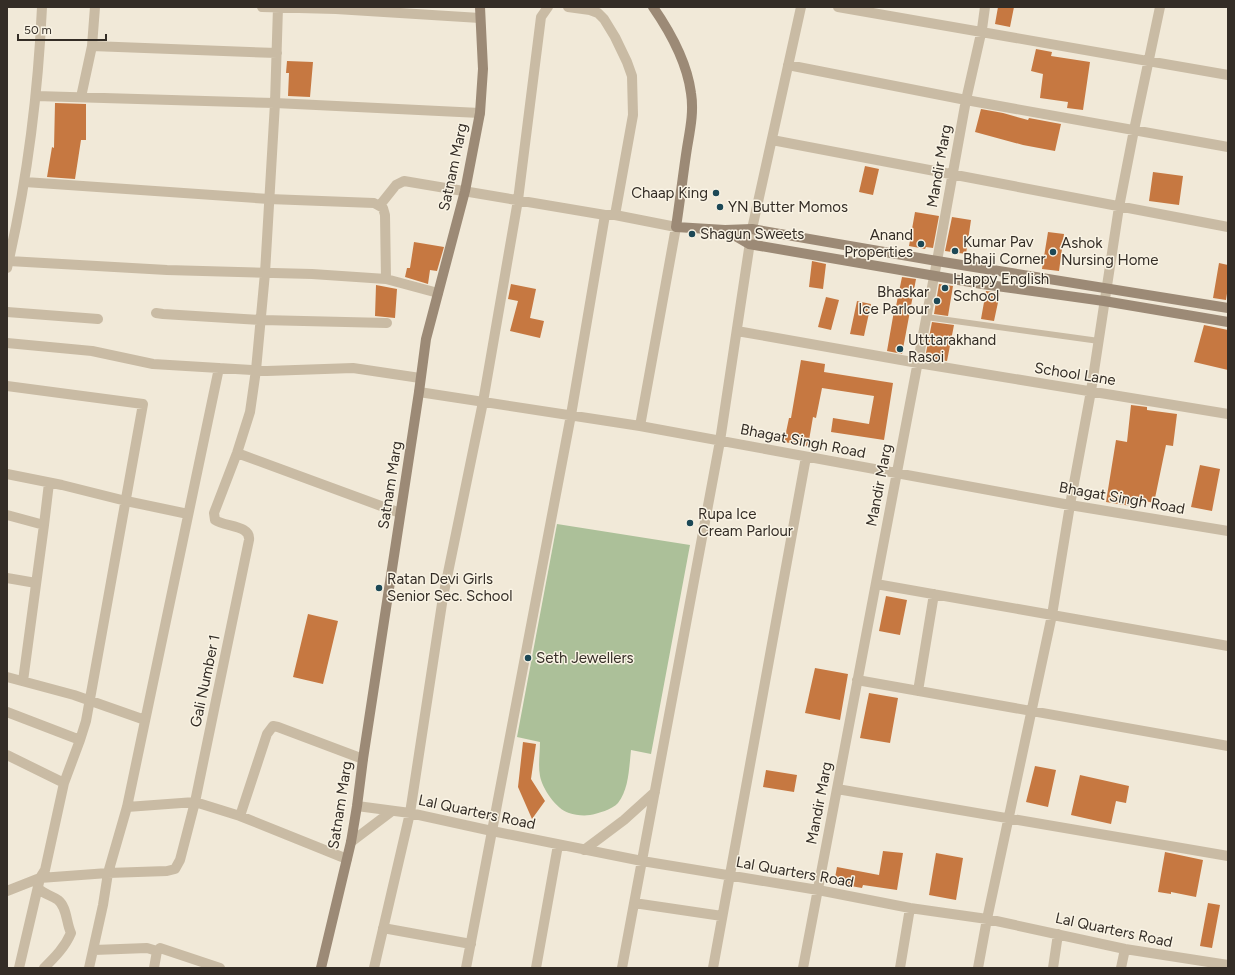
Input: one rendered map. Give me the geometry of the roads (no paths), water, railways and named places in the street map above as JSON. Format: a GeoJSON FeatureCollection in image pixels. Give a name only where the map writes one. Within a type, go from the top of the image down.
{"type":"FeatureCollection","features":[{"type":"Feature","properties":{"kind":"street"},"geometry":{"type":"LineString","coordinates":[[42,7],[36,96],[25,182],[8,264],[312,274],[386,279],[438,293]]}},
{"type":"Feature","properties":{"kind":"street"},"geometry":{"type":"LineString","coordinates":[[82,97],[92,46],[95,7]]}},
{"type":"Feature","properties":{"kind":"street"},"geometry":{"type":"LineString","coordinates":[[262,7],[336,9],[480,18]]}},
{"type":"Feature","properties":{"kind":"street","name":"Satnam Marg"},"geometry":{"type":"LineString","coordinates":[[321,968],[351,842],[426,339],[465,191],[480,113],[483,69],[480,7]]}},
{"type":"Feature","properties":{"kind":"street"},"geometry":{"type":"LineString","coordinates":[[374,968],[410,813],[443,597],[483,402],[518,200],[541,17],[548,7]]}},
{"type":"Feature","properties":{"kind":"street"},"geometry":{"type":"LineString","coordinates":[[466,968],[610,215],[633,115],[632,76],[615,37],[604,19],[598,13],[590,10],[568,7]]}},
{"type":"Feature","properties":{"kind":"street"},"geometry":{"type":"LineString","coordinates":[[640,426],[676,227],[692,112],[691,92],[684,64],[662,20],[653,7]]}},
{"type":"Feature","properties":{"kind":"street"},"geometry":{"type":"LineString","coordinates":[[622,968],[720,441],[749,244],[802,7]]}},
{"type":"Feature","properties":{"kind":"street"},"geometry":{"type":"LineString","coordinates":[[838,7],[1228,75]]}},
{"type":"Feature","properties":{"kind":"street","name":"Mandir Marg"},"geometry":{"type":"LineString","coordinates":[[803,968],[896,473],[938,261],[966,100],[985,7]]}},
{"type":"Feature","properties":{"kind":"street"},"geometry":{"type":"LineString","coordinates":[[978,968],[987,919],[1052,615],[1091,391],[1119,207],[1160,7]]}},
{"type":"Feature","properties":{"kind":"street"},"geometry":{"type":"LineString","coordinates":[[278,8],[275,103],[262,320],[250,412],[237,453],[400,513]]}},
{"type":"Feature","properties":{"kind":"street"},"geometry":{"type":"LineString","coordinates":[[92,46],[277,53]]}},
{"type":"Feature","properties":{"kind":"street"},"geometry":{"type":"LineString","coordinates":[[788,65],[966,100],[1228,147]]}},
{"type":"Feature","properties":{"kind":"street"},"geometry":{"type":"LineString","coordinates":[[36,96],[275,103],[480,113]]}},
{"type":"Feature","properties":{"kind":"street"},"geometry":{"type":"LineString","coordinates":[[772,140],[1228,227]]}},
{"type":"Feature","properties":{"kind":"street"},"geometry":{"type":"LineString","coordinates":[[380,205],[396,184],[404,181],[676,227],[725,230],[752,229],[1228,308]]}},
{"type":"Feature","properties":{"kind":"street"},"geometry":{"type":"LineString","coordinates":[[25,182],[269,199],[374,203],[383,208],[386,279]]}},
{"type":"Feature","properties":{"kind":"street"},"geometry":{"type":"LineString","coordinates":[[725,230],[749,244],[934,276],[1104,301],[1228,322]]}},
{"type":"Feature","properties":{"kind":"street"},"geometry":{"type":"LineString","coordinates":[[7,312],[98,319]]}},
{"type":"Feature","properties":{"kind":"street"},"geometry":{"type":"LineString","coordinates":[[156,312],[163,314],[262,320],[387,322]]}},
{"type":"Feature","properties":{"kind":"street","name":"School Lane"},"geometry":{"type":"LineString","coordinates":[[737,331],[918,363],[1228,414]]}},
{"type":"Feature","properties":{"kind":"street"},"geometry":{"type":"LineString","coordinates":[[7,344],[92,351],[153,364],[256,370],[353,368],[420,378]]}},
{"type":"Feature","properties":{"kind":"street"},"geometry":{"type":"LineString","coordinates":[[90,968],[108,873],[127,807],[219,368]]}},
{"type":"Feature","properties":{"kind":"street"},"geometry":{"type":"LineString","coordinates":[[7,386],[143,404],[104,615],[90,700],[80,740],[64,783],[45,870],[40,878],[19,968]]}},
{"type":"Feature","properties":{"kind":"street","name":"Bhagat Singh Road"},"geometry":{"type":"LineString","coordinates":[[419,392],[640,426],[1070,505],[1228,531]]}},
{"type":"Feature","properties":{"kind":"street","name":"Gali Number 1"},"geometry":{"type":"LineString","coordinates":[[108,873],[167,872],[175,869],[180,860],[195,802],[250,535],[244,530],[220,524],[215,520],[214,513],[237,453]]}},
{"type":"Feature","properties":{"kind":"street"},"geometry":{"type":"LineString","coordinates":[[713,968],[806,457]]}},
{"type":"Feature","properties":{"kind":"street"},"geometry":{"type":"LineString","coordinates":[[7,474],[48,483],[62,484],[188,514]]}},
{"type":"Feature","properties":{"kind":"street"},"geometry":{"type":"LineString","coordinates":[[23,681],[44,525],[48,483]]}},
{"type":"Feature","properties":{"kind":"street"},"geometry":{"type":"LineString","coordinates":[[7,514],[44,525]]}},
{"type":"Feature","properties":{"kind":"street"},"geometry":{"type":"LineString","coordinates":[[7,578],[36,583]]}},
{"type":"Feature","properties":{"kind":"street"},"geometry":{"type":"LineString","coordinates":[[876,584],[1228,646]]}},
{"type":"Feature","properties":{"kind":"street"},"geometry":{"type":"LineString","coordinates":[[918,691],[934,594]]}},
{"type":"Feature","properties":{"kind":"street"},"geometry":{"type":"LineString","coordinates":[[7,676],[90,700],[145,720]]}},
{"type":"Feature","properties":{"kind":"street"},"geometry":{"type":"LineString","coordinates":[[858,680],[1228,746]]}},
{"type":"Feature","properties":{"kind":"street"},"geometry":{"type":"LineString","coordinates":[[7,712],[80,740]]}},
{"type":"Feature","properties":{"kind":"street"},"geometry":{"type":"LineString","coordinates":[[240,816],[267,734],[273,726],[363,759]]}},
{"type":"Feature","properties":{"kind":"street"},"geometry":{"type":"LineString","coordinates":[[7,756],[64,783]]}},
{"type":"Feature","properties":{"kind":"street"},"geometry":{"type":"LineString","coordinates":[[837,790],[1228,856]]}},
{"type":"Feature","properties":{"kind":"street"},"geometry":{"type":"LineString","coordinates":[[584,850],[624,820],[655,792]]}},
{"type":"Feature","properties":{"kind":"street"},"geometry":{"type":"LineString","coordinates":[[127,807],[195,802],[240,816],[347,859]]}},
{"type":"Feature","properties":{"kind":"street","name":"Lal Quarters Road"},"geometry":{"type":"LineString","coordinates":[[357,806],[410,813],[492,832],[642,861],[818,890],[910,908],[987,919],[1196,965],[1228,965]]}},
{"type":"Feature","properties":{"kind":"street"},"geometry":{"type":"LineString","coordinates":[[351,842],[392,811]]}},
{"type":"Feature","properties":{"kind":"street"},"geometry":{"type":"LineString","coordinates":[[536,968],[558,845]]}},
{"type":"Feature","properties":{"kind":"street"},"geometry":{"type":"LineString","coordinates":[[7,891],[40,878],[108,873]]}},
{"type":"Feature","properties":{"kind":"street"},"geometry":{"type":"LineString","coordinates":[[38,888],[42,892],[59,901],[65,909],[66,918],[71,932],[68,941],[44,968]]}},
{"type":"Feature","properties":{"kind":"street"},"geometry":{"type":"LineString","coordinates":[[634,903],[722,916]]}},
{"type":"Feature","properties":{"kind":"street"},"geometry":{"type":"LineString","coordinates":[[900,968],[910,908]]}},
{"type":"Feature","properties":{"kind":"street"},"geometry":{"type":"LineString","coordinates":[[383,928],[471,944]]}},
{"type":"Feature","properties":{"kind":"street"},"geometry":{"type":"LineString","coordinates":[[1053,968],[1058,934]]}},
{"type":"Feature","properties":{"kind":"street"},"geometry":{"type":"LineString","coordinates":[[94,950],[147,948],[157,951],[160,948],[220,968]]}},
{"type":"Feature","properties":{"kind":"street"},"geometry":{"type":"LineString","coordinates":[[1121,968],[1125,949]]}},
{"type":"Feature","properties":{"kind":"street"},"geometry":{"type":"LineString","coordinates":[[154,968],[157,951]]}},
{"type":"Feature","properties":{"kind":"lane"},"geometry":{"type":"LineString","coordinates":[[926,317],[1099,341]]}},
{"type":"Feature","properties":{"kind":"place","name":"Chaap King"},"geometry":{"type":"Point","coordinates":[716,193]}},
{"type":"Feature","properties":{"kind":"place","name":"YN Butter Momos"},"geometry":{"type":"Point","coordinates":[720,207]}},
{"type":"Feature","properties":{"kind":"place","name":"Shagun Sweets"},"geometry":{"type":"Point","coordinates":[692,234]}},
{"type":"Feature","properties":{"kind":"place","name":"Anand Properties"},"geometry":{"type":"Point","coordinates":[921,244]}},
{"type":"Feature","properties":{"kind":"place","name":"Kumar Pav Bhaji Corner"},"geometry":{"type":"Point","coordinates":[955,251]}},
{"type":"Feature","properties":{"kind":"place","name":"Ashok Nursing Home"},"geometry":{"type":"Point","coordinates":[1053,252]}},
{"type":"Feature","properties":{"kind":"place","name":"Happy English School"},"geometry":{"type":"Point","coordinates":[945,288]}},
{"type":"Feature","properties":{"kind":"place","name":"Bhaskar Ice Parlour"},"geometry":{"type":"Point","coordinates":[937,301]}},
{"type":"Feature","properties":{"kind":"place","name":"Utttarakhand Rasoi"},"geometry":{"type":"Point","coordinates":[900,349]}},
{"type":"Feature","properties":{"kind":"place","name":"Rupa Ice Cream Parlour"},"geometry":{"type":"Point","coordinates":[690,523]}},
{"type":"Feature","properties":{"kind":"place","name":"Ratan Devi Girls Senior Sec. School"},"geometry":{"type":"Point","coordinates":[379,588]}},
{"type":"Feature","properties":{"kind":"place","name":"Seth Jewellers"},"geometry":{"type":"Point","coordinates":[528,658]}}]}
